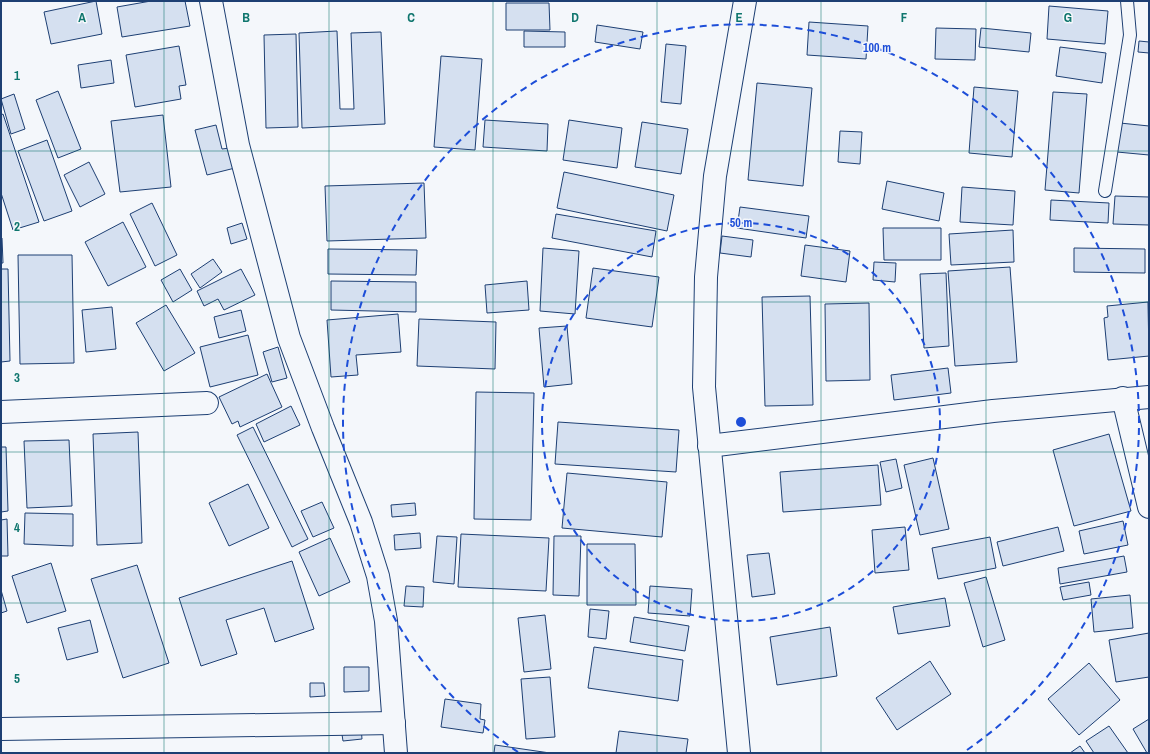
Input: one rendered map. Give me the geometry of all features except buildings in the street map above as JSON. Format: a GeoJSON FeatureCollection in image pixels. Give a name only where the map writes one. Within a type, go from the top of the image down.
{"type":"FeatureCollection","features":[{"type":"Feature","properties":{"kind":"street"},"geometry":{"type":"LineString","coordinates":[[211,1],[238,145],[289,338],[322,428],[361,522],[378,576],[386,621],[396,753]]}},
{"type":"Feature","properties":{"kind":"street"},"geometry":{"type":"LineString","coordinates":[[739,753],[704,387],[706,277],[715,176],[745,1]]}},
{"type":"Feature","properties":{"kind":"street"},"geometry":{"type":"LineString","coordinates":[[709,446],[993,411],[1123,398],[1149,397]]}},
{"type":"Feature","properties":{"kind":"street"},"geometry":{"type":"LineString","coordinates":[[1123,398],[1149,507]]}},
{"type":"Feature","properties":{"kind":"street"},"geometry":{"type":"LineString","coordinates":[[1,412],[207,403]]}},
{"type":"Feature","properties":{"kind":"street"},"geometry":{"type":"LineString","coordinates":[[1,729],[394,723]]}},
{"type":"Feature","properties":{"kind":"lane"},"geometry":{"type":"LineString","coordinates":[[1105,191],[1130,35],[1127,1]]}}]}
